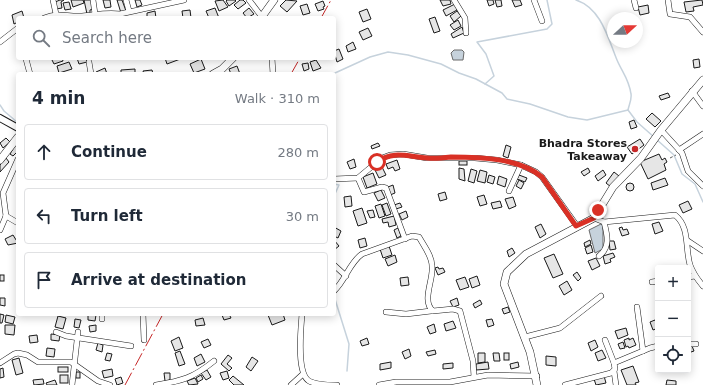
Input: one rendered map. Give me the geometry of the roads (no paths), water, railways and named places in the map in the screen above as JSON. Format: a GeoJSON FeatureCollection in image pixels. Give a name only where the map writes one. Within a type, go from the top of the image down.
{"type":"FeatureCollection","features":[{"type":"Feature","properties":{"kind":"main road"},"geometry":{"type":"LineString","coordinates":[[263,16],[274,0]]}},
{"type":"Feature","properties":{"kind":"main road"},"geometry":{"type":"LineString","coordinates":[[217,72],[231,60]]}},
{"type":"Feature","properties":{"kind":"main road"},"geometry":{"type":"LineString","coordinates":[[538,385],[537,376],[525,337],[504,284],[505,276],[514,264],[526,254],[576,226],[594,218],[613,187],[652,143],[703,80]]}},
{"type":"Feature","properties":{"kind":"main road"},"geometry":{"type":"LineString","coordinates":[[0,160],[16,141]]}},
{"type":"Feature","properties":{"kind":"street"},"geometry":{"type":"LineString","coordinates":[[53,0],[56,14]]}},
{"type":"Feature","properties":{"kind":"street"},"geometry":{"type":"LineString","coordinates":[[93,0],[96,14]]}},
{"type":"Feature","properties":{"kind":"street"},"geometry":{"type":"LineString","coordinates":[[126,0],[130,11]]}},
{"type":"Feature","properties":{"kind":"street"},"geometry":{"type":"LineString","coordinates":[[91,16],[112,12],[120,14],[162,2],[184,0]]}},
{"type":"Feature","properties":{"kind":"street"},"geometry":{"type":"LineString","coordinates":[[249,0],[263,16]]}},
{"type":"Feature","properties":{"kind":"street"},"geometry":{"type":"LineString","coordinates":[[454,0],[465,18],[466,33]]}},
{"type":"Feature","properties":{"kind":"street"},"geometry":{"type":"LineString","coordinates":[[534,0],[542,22]]}},
{"type":"Feature","properties":{"kind":"street"},"geometry":{"type":"LineString","coordinates":[[634,0],[636,8]]}},
{"type":"Feature","properties":{"kind":"street"},"geometry":{"type":"LineString","coordinates":[[668,0],[670,14],[690,17],[703,32]]}},
{"type":"Feature","properties":{"kind":"street"},"geometry":{"type":"LineString","coordinates":[[50,16],[56,14],[77,16]]}},
{"type":"Feature","properties":{"kind":"street"},"geometry":{"type":"LineString","coordinates":[[0,42],[16,30]]}},
{"type":"Feature","properties":{"kind":"street"},"geometry":{"type":"LineString","coordinates":[[26,60],[29,72]]}},
{"type":"Feature","properties":{"kind":"street"},"geometry":{"type":"LineString","coordinates":[[272,60],[273,72]]}},
{"type":"Feature","properties":{"kind":"street"},"geometry":{"type":"LineString","coordinates":[[89,62],[91,72]]}},
{"type":"Feature","properties":{"kind":"street"},"geometry":{"type":"LineString","coordinates":[[692,92],[703,106]]}},
{"type":"Feature","properties":{"kind":"street"},"geometry":{"type":"LineString","coordinates":[[0,118],[16,127]]}},
{"type":"Feature","properties":{"kind":"street"},"geometry":{"type":"LineString","coordinates":[[659,133],[678,153],[682,153],[688,171],[703,186]]}},
{"type":"Feature","properties":{"kind":"street"},"geometry":{"type":"LineString","coordinates":[[678,153],[703,134]]}},
{"type":"Feature","properties":{"kind":"street"},"geometry":{"type":"LineString","coordinates":[[336,179],[358,178],[377,162],[390,155],[403,154],[427,158],[475,158],[520,165],[536,172],[542,177],[576,226]]}},
{"type":"Feature","properties":{"kind":"street"},"geometry":{"type":"LineString","coordinates":[[0,230],[6,216],[3,193],[16,164]]}},
{"type":"Feature","properties":{"kind":"street"},"geometry":{"type":"LineString","coordinates":[[509,191],[520,165]]}},
{"type":"Feature","properties":{"kind":"street"},"geometry":{"type":"LineString","coordinates":[[358,178],[364,192],[382,187],[386,188],[406,239]]}},
{"type":"Feature","properties":{"kind":"street"},"geometry":{"type":"LineString","coordinates":[[594,218],[604,222],[675,215],[683,226],[688,241],[690,264],[695,276],[703,286]]}},
{"type":"Feature","properties":{"kind":"street"},"geometry":{"type":"LineString","coordinates":[[6,216],[16,221]]}},
{"type":"Feature","properties":{"kind":"street"},"geometry":{"type":"LineString","coordinates":[[599,256],[604,252],[607,243],[604,222]]}},
{"type":"Feature","properties":{"kind":"street"},"geometry":{"type":"LineString","coordinates":[[336,288],[346,276],[355,259],[362,254],[416,236],[419,238],[431,258],[433,268],[428,304],[432,311]]}},
{"type":"Feature","properties":{"kind":"street"},"geometry":{"type":"LineString","coordinates":[[688,241],[703,251]]}},
{"type":"Feature","properties":{"kind":"street"},"geometry":{"type":"LineString","coordinates":[[336,267],[346,276]]}},
{"type":"Feature","properties":{"kind":"street"},"geometry":{"type":"LineString","coordinates":[[691,277],[695,276]]}},
{"type":"Feature","properties":{"kind":"street"},"geometry":{"type":"LineString","coordinates":[[525,337],[560,328],[601,296]]}},
{"type":"Feature","properties":{"kind":"street"},"geometry":{"type":"LineString","coordinates":[[636,306],[643,350]]}},
{"type":"Feature","properties":{"kind":"street"},"geometry":{"type":"LineString","coordinates":[[386,312],[406,314],[453,309],[460,311],[473,361],[474,377]]}},
{"type":"Feature","properties":{"kind":"street"},"geometry":{"type":"LineString","coordinates":[[143,316],[144,340]]}},
{"type":"Feature","properties":{"kind":"street"},"geometry":{"type":"LineString","coordinates":[[302,316],[299,340],[303,374],[309,381],[337,385]]}},
{"type":"Feature","properties":{"kind":"street"},"geometry":{"type":"LineString","coordinates":[[56,332],[66,336],[78,335],[131,346]]}},
{"type":"Feature","properties":{"kind":"street"},"geometry":{"type":"LineString","coordinates":[[72,385],[78,335]]}},
{"type":"Feature","properties":{"kind":"street"},"geometry":{"type":"LineString","coordinates":[[605,340],[614,363],[616,385]]}},
{"type":"Feature","properties":{"kind":"street"},"geometry":{"type":"LineString","coordinates":[[691,344],[696,344]]}},
{"type":"Feature","properties":{"kind":"street"},"geometry":{"type":"LineString","coordinates":[[614,363],[643,350],[655,347]]}},
{"type":"Feature","properties":{"kind":"street"},"geometry":{"type":"LineString","coordinates":[[0,363],[18,353],[27,355],[38,362],[74,362],[98,383],[110,385]]}},
{"type":"Feature","properties":{"kind":"street"},"geometry":{"type":"LineString","coordinates":[[156,385],[175,382],[197,374],[214,361]]}},
{"type":"Feature","properties":{"kind":"street"},"geometry":{"type":"LineString","coordinates":[[565,385],[614,371]]}},
{"type":"Feature","properties":{"kind":"street"},"geometry":{"type":"LineString","coordinates":[[291,385],[303,374]]}},
{"type":"Feature","properties":{"kind":"street"},"geometry":{"type":"LineString","coordinates":[[379,385],[396,382],[450,382],[474,377],[508,375],[537,376]]}},
{"type":"Feature","properties":{"kind":"waterway"},"geometry":{"type":"LineString","coordinates":[[485,84],[494,76],[486,54],[477,42],[547,29],[552,24],[547,0]]}},
{"type":"Feature","properties":{"kind":"waterway"},"geometry":{"type":"LineString","coordinates":[[576,0],[585,4],[592,10],[598,17],[607,33],[630,89],[631,98],[628,110]]}},
{"type":"Feature","properties":{"kind":"waterway"},"geometry":{"type":"LineString","coordinates":[[336,73],[370,57],[388,52],[408,55],[441,64],[476,79],[502,93],[507,99],[530,104],[568,117],[587,120],[628,110],[637,122],[654,137]]}},
{"type":"Feature","properties":{"kind":"waterway"},"geometry":{"type":"LineString","coordinates":[[0,105],[4,111],[16,121]]}},
{"type":"Feature","properties":{"kind":"waterway"},"geometry":{"type":"LineString","coordinates":[[656,139],[674,155],[682,174],[695,184],[703,202]]}},
{"type":"Feature","properties":{"kind":"waterway"},"geometry":{"type":"LineString","coordinates":[[336,184],[339,185],[336,192]]}},
{"type":"Feature","properties":{"kind":"waterway"},"geometry":{"type":"LineString","coordinates":[[336,302],[349,344],[347,371]]}},
{"type":"Feature","properties":{"kind":"place","name":"Bhadra Stores Takeaway"},"geometry":{"type":"Point","coordinates":[635,149]}}]}
